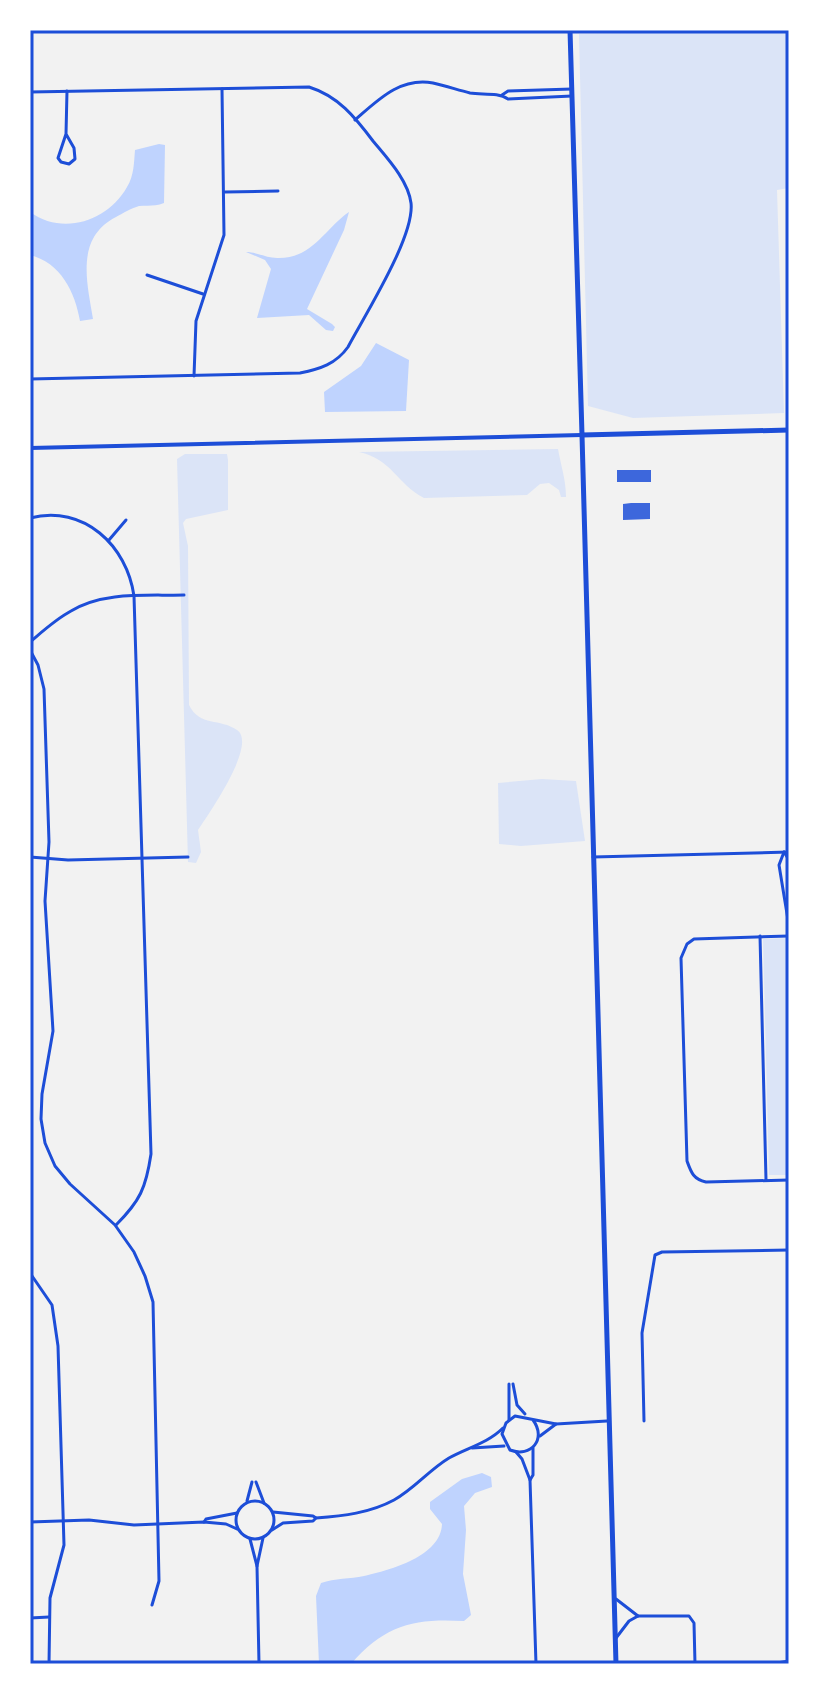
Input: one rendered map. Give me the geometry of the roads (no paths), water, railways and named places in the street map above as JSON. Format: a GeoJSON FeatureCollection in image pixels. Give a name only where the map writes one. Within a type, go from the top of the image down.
{"type":"FeatureCollection","features":[{"type":"Feature","properties":{"kind":"main road"},"geometry":{"type":"LineString","coordinates":[[570,30],[616,1664]]}},
{"type":"Feature","properties":{"kind":"main road"},"geometry":{"type":"LineString","coordinates":[[582,435],[789,430]]}},
{"type":"Feature","properties":{"kind":"street"},"geometry":{"type":"LineString","coordinates":[[355,120],[391,90],[413,83],[432,83],[477,94],[502,95],[508,99],[572,93]]}},
{"type":"Feature","properties":{"kind":"street"},"geometry":{"type":"LineString","coordinates":[[30,92],[309,87],[336,99],[355,120],[399,175],[411,200],[411,216],[404,238],[348,347],[329,364],[300,373],[30,379]]}},
{"type":"Feature","properties":{"kind":"street"},"geometry":{"type":"LineString","coordinates":[[194,376],[196,321],[224,235],[222,88]]}},
{"type":"Feature","properties":{"kind":"street"},"geometry":{"type":"LineString","coordinates":[[66,134],[76,154],[69,164],[58,158],[66,134],[67,91]]}},
{"type":"Feature","properties":{"kind":"street"},"geometry":{"type":"LineString","coordinates":[[502,95],[508,91],[572,93]]}},
{"type":"Feature","properties":{"kind":"street"},"geometry":{"type":"LineString","coordinates":[[225,192],[278,191]]}},
{"type":"Feature","properties":{"kind":"street"},"geometry":{"type":"LineString","coordinates":[[147,275],[203,294]]}},
{"type":"Feature","properties":{"kind":"street"},"geometry":{"type":"LineString","coordinates":[[30,448],[582,435]]}},
{"type":"Feature","properties":{"kind":"street"},"geometry":{"type":"LineString","coordinates":[[30,518],[57,515],[94,528],[109,540],[127,566],[134,596],[151,1154],[148,1178],[141,1196],[115,1225]]}},
{"type":"Feature","properties":{"kind":"street"},"geometry":{"type":"LineString","coordinates":[[109,540],[126,520]]}},
{"type":"Feature","properties":{"kind":"street"},"geometry":{"type":"LineString","coordinates":[[30,642],[84,604],[134,596],[184,595]]}},
{"type":"Feature","properties":{"kind":"street"},"geometry":{"type":"LineString","coordinates":[[30,650],[38,665],[44,689],[49,842],[45,901],[53,1031],[41,1119],[45,1143],[55,1166],[115,1225],[134,1252],[153,1302],[159,1581],[152,1605]]}},
{"type":"Feature","properties":{"kind":"street"},"geometry":{"type":"LineString","coordinates":[[593,857],[787,852]]}},
{"type":"Feature","properties":{"kind":"street"},"geometry":{"type":"LineString","coordinates":[[787,852],[789,860]]}},
{"type":"Feature","properties":{"kind":"street"},"geometry":{"type":"LineString","coordinates":[[787,852],[779,865],[789,926]]}},
{"type":"Feature","properties":{"kind":"street"},"geometry":{"type":"LineString","coordinates":[[30,857],[188,857]]}},
{"type":"Feature","properties":{"kind":"street"},"geometry":{"type":"LineString","coordinates":[[760,936],[766,1180]]}},
{"type":"Feature","properties":{"kind":"street"},"geometry":{"type":"LineString","coordinates":[[789,936],[701,938],[687,944],[681,958],[687,1161],[694,1177],[706,1182],[789,1180]]}},
{"type":"Feature","properties":{"kind":"street"},"geometry":{"type":"LineString","coordinates":[[644,1421],[642,1333],[655,1255],[662,1252],[789,1250]]}},
{"type":"Feature","properties":{"kind":"street"},"geometry":{"type":"LineString","coordinates":[[30,1273],[52,1305],[57,1326],[64,1545],[53,1583],[49,1664]]}},
{"type":"Feature","properties":{"kind":"street"},"geometry":{"type":"LineString","coordinates":[[509,1420],[511,1384],[517,1405],[533,1420],[556,1424],[609,1421]]}},
{"type":"Feature","properties":{"kind":"street"},"geometry":{"type":"LineString","coordinates":[[259,1664],[257,1566],[263,1538],[283,1523],[313,1521],[371,1510],[396,1499],[438,1465],[477,1443],[492,1439],[515,1416],[528,1417]]}},
{"type":"Feature","properties":{"kind":"street"},"geometry":{"type":"LineString","coordinates":[[533,1420],[539,1437]]}},
{"type":"Feature","properties":{"kind":"street"},"geometry":{"type":"LineString","coordinates":[[530,1480],[533,1475],[533,1448],[539,1437],[556,1424]]}},
{"type":"Feature","properties":{"kind":"street"},"geometry":{"type":"LineString","coordinates":[[503,1428],[506,1446]]}},
{"type":"Feature","properties":{"kind":"street"},"geometry":{"type":"LineString","coordinates":[[472,1448],[506,1446],[522,1459],[530,1480],[536,1664]]}},
{"type":"Feature","properties":{"kind":"street"},"geometry":{"type":"LineString","coordinates":[[516,1452],[533,1448]]}},
{"type":"Feature","properties":{"kind":"street"},"geometry":{"type":"LineString","coordinates":[[204,1522],[237,1513],[246,1503],[254,1482],[272,1512],[316,1518]]}},
{"type":"Feature","properties":{"kind":"street"},"geometry":{"type":"LineString","coordinates":[[246,1503],[264,1503]]}},
{"type":"Feature","properties":{"kind":"street"},"geometry":{"type":"LineString","coordinates":[[272,1512],[272,1530]]}},
{"type":"Feature","properties":{"kind":"street"},"geometry":{"type":"LineString","coordinates":[[237,1513],[237,1529]]}},
{"type":"Feature","properties":{"kind":"street"},"geometry":{"type":"LineString","coordinates":[[30,1522],[89,1520],[134,1525],[226,1524],[250,1539],[257,1566]]}},
{"type":"Feature","properties":{"kind":"street"},"geometry":{"type":"LineString","coordinates":[[250,1539],[263,1538]]}},
{"type":"Feature","properties":{"kind":"street"},"geometry":{"type":"LineString","coordinates":[[614,1597],[638,1616]]}},
{"type":"Feature","properties":{"kind":"street"},"geometry":{"type":"LineString","coordinates":[[615,1639],[629,1621],[638,1616],[689,1616],[694,1623],[695,1664]]}},
{"type":"Feature","properties":{"kind":"street"},"geometry":{"type":"LineString","coordinates":[[30,1618],[49,1617]]}},
{"type":"Feature","properties":{"kind":"street"},"geometry":{"type":"LineString","coordinates":[[771,1664],[789,1662]]}},
{"type":"Feature","properties":{"kind":"water"},"geometry":{"type":"Polygon","coordinates":[[[165,145],[164,203],[130,209],[103,226],[94,237],[87,262],[93,319],[80,321],[65,280],[50,265],[30,255],[30,212],[56,223],[70,224],[97,216],[119,199],[127,187],[135,150],[165,145]]]}},
{"type":"Feature","properties":{"kind":"water"},"geometry":{"type":"Polygon","coordinates":[[[349,212],[344,230],[307,309],[332,324],[335,327],[333,331],[326,330],[309,315],[257,318],[271,269],[265,260],[246,252],[277,258],[300,253],[349,212]]]}},
{"type":"Feature","properties":{"kind":"water"},"geometry":{"type":"Polygon","coordinates":[[[376,343],[409,360],[406,411],[325,412],[324,392],[361,366],[376,343]]]}},
{"type":"Feature","properties":{"kind":"water"},"geometry":{"type":"Polygon","coordinates":[[[482,1473],[491,1477],[492,1487],[475,1493],[464,1506],[463,1574],[471,1615],[464,1621],[415,1623],[388,1632],[351,1664],[319,1664],[316,1596],[321,1583],[387,1570],[424,1553],[433,1545],[442,1524],[430,1509],[430,1502],[462,1479],[482,1473]]]}}]}
